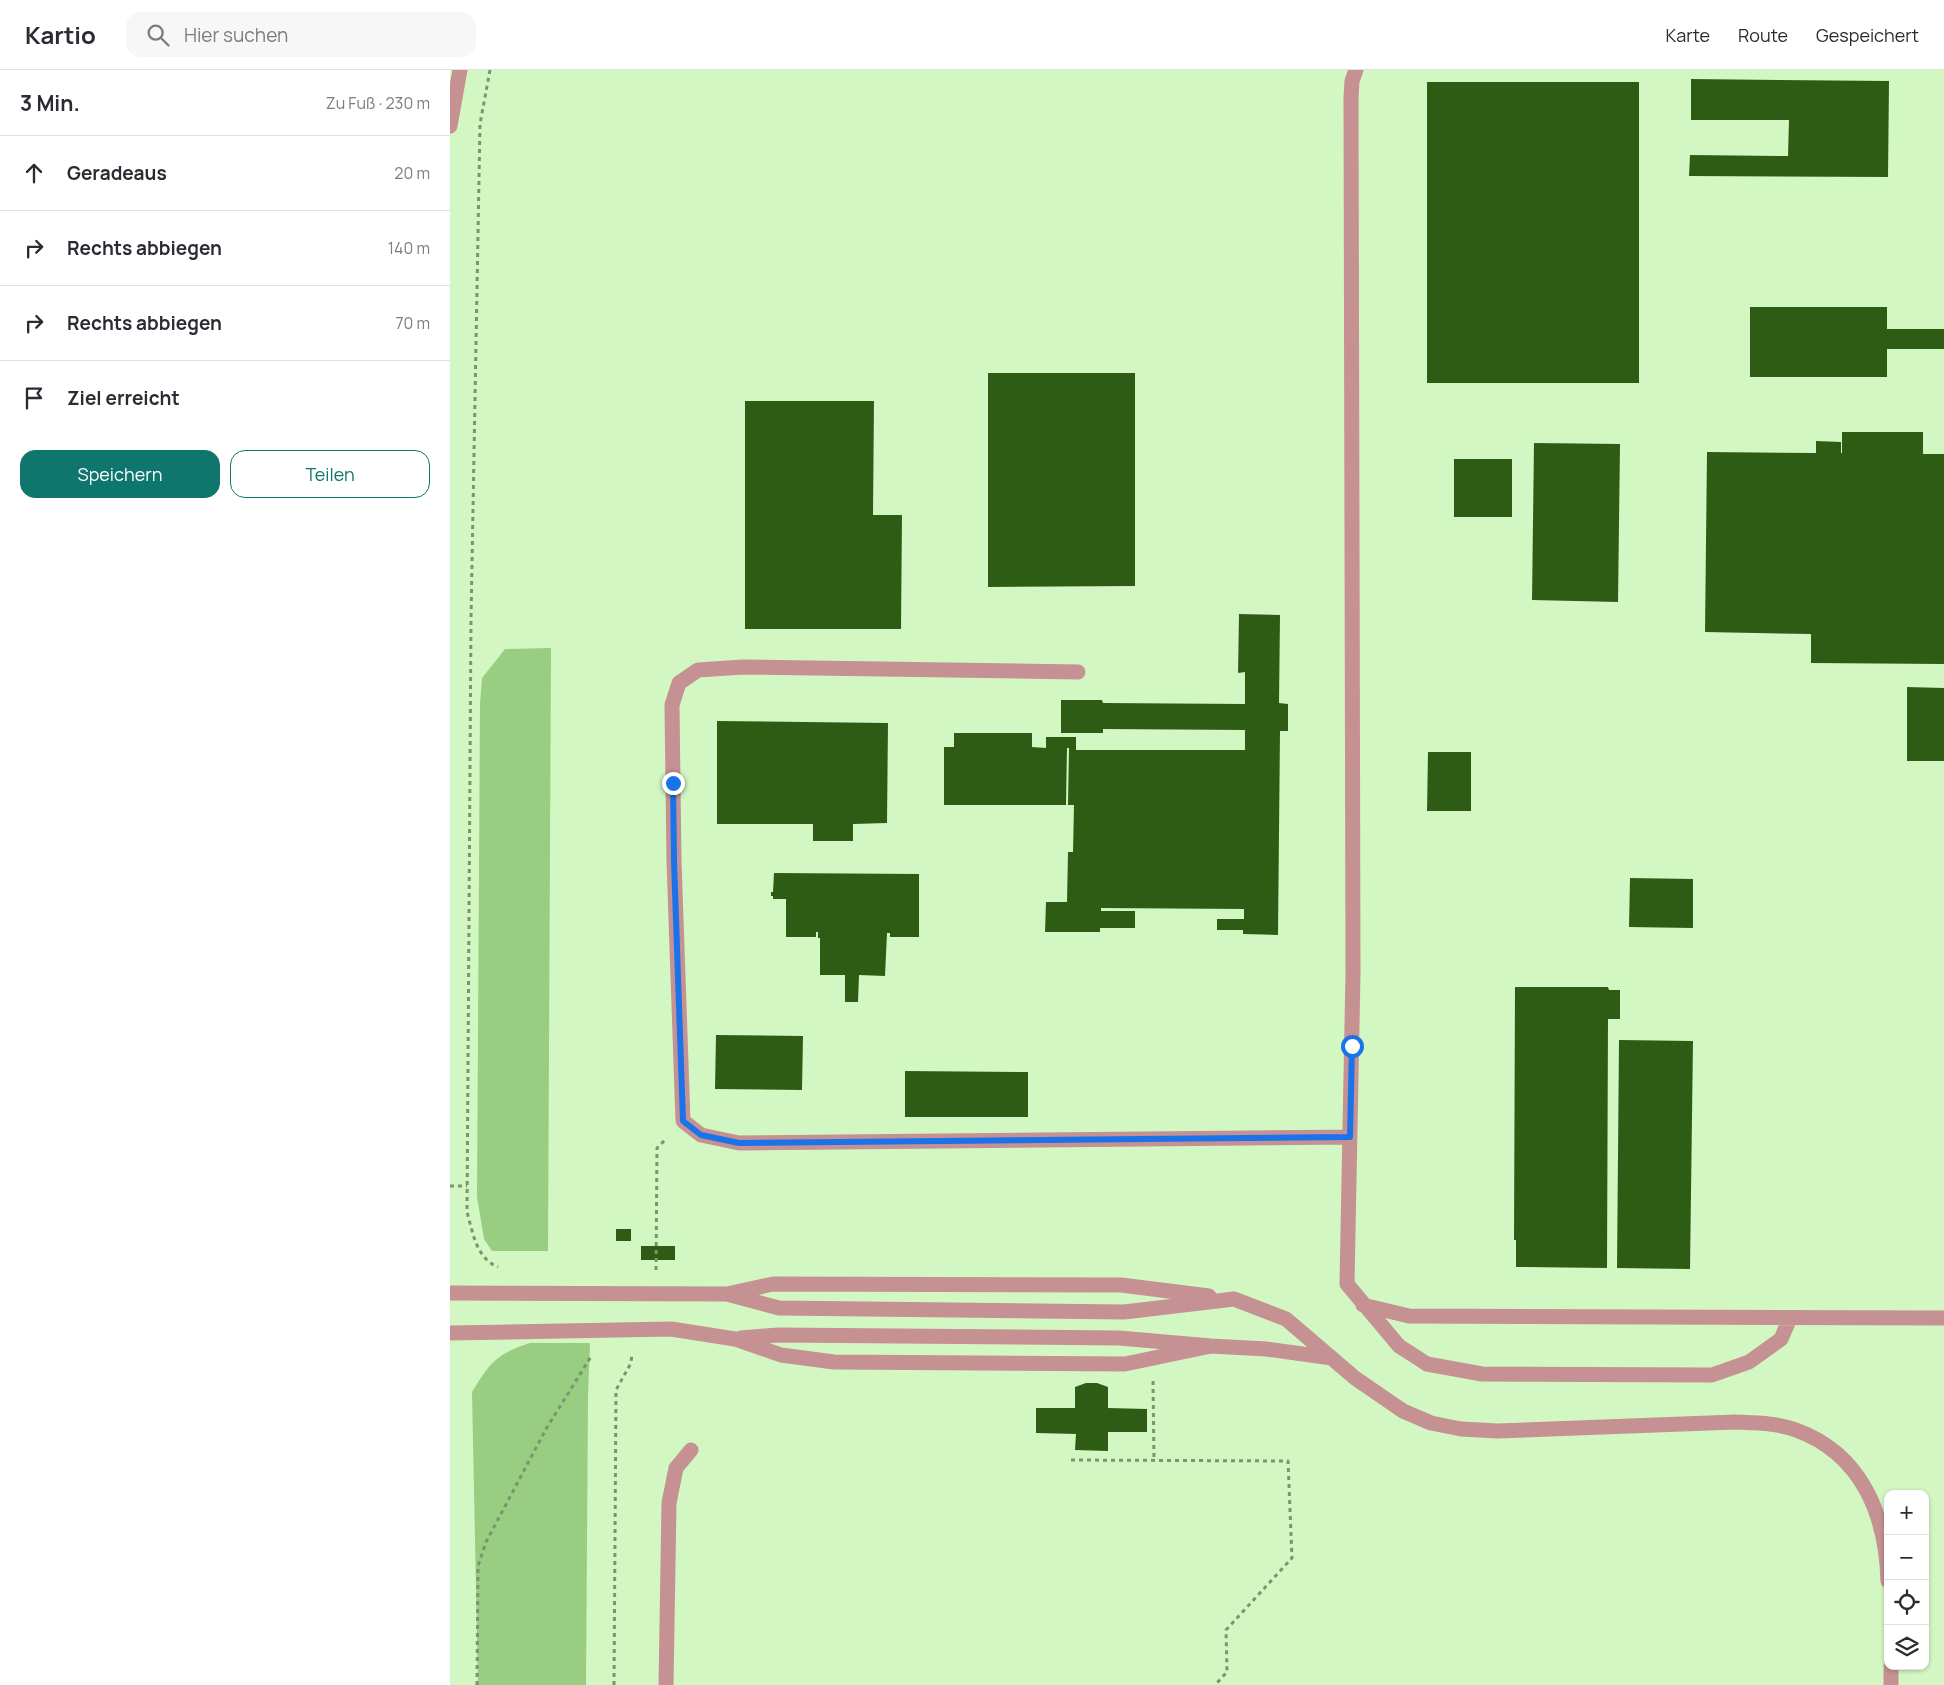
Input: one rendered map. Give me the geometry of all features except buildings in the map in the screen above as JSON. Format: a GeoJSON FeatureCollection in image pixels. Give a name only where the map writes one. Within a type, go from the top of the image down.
{"type":"FeatureCollection","features":[{"type":"Feature","properties":{"kind":"street"},"geometry":{"type":"LineString","coordinates":[[450,126],[460,70]]}},
{"type":"Feature","properties":{"kind":"street"},"geometry":{"type":"LineString","coordinates":[[1356,70],[1352,82],[1351,98],[1353,973],[1347,1284],[1398,1346],[1427,1364],[1482,1374],[1712,1375],[1749,1362],[1781,1339],[1790,1318]]}},
{"type":"Feature","properties":{"kind":"street"},"geometry":{"type":"LineString","coordinates":[[1078,672],[743,667],[698,670],[679,684],[672,705],[674,861],[683,1121],[701,1135],[739,1143],[1350,1137]]}},
{"type":"Feature","properties":{"kind":"street"},"geometry":{"type":"LineString","coordinates":[[450,1293],[727,1294],[773,1284],[1122,1285],[1234,1299],[1286,1319],[1355,1378],[1403,1411],[1431,1423],[1461,1429],[1497,1431],[1735,1422],[1767,1424],[1796,1430],[1824,1443],[1851,1466],[1866,1487],[1878,1514],[1887,1555],[1888,1580]]}},
{"type":"Feature","properties":{"kind":"street"},"geometry":{"type":"LineString","coordinates":[[727,1294],[779,1308],[1104,1312],[1124,1312],[1234,1299]]}},
{"type":"Feature","properties":{"kind":"street"},"geometry":{"type":"LineString","coordinates":[[1363,1305],[1409,1316],[1944,1318]]}},
{"type":"Feature","properties":{"kind":"street"},"geometry":{"type":"LineString","coordinates":[[450,1333],[671,1329],[734,1339],[781,1355],[834,1362],[1125,1364],[1210,1346]]}},
{"type":"Feature","properties":{"kind":"street"},"geometry":{"type":"LineString","coordinates":[[734,1339],[778,1335],[1119,1338],[1266,1349],[1332,1358]]}},
{"type":"Feature","properties":{"kind":"street"},"geometry":{"type":"LineString","coordinates":[[666,1685],[669,1503],[676,1468],[691,1450]]}},
{"type":"Feature","properties":{"kind":"street"},"geometry":{"type":"LineString","coordinates":[[1890,1670],[1891,1685]]}},
{"type":"Feature","properties":{"kind":"path"},"geometry":{"type":"LineString","coordinates":[[490,70],[480,124],[471,619],[467,1212],[477,1247],[492,1264],[505,1270]]}},
{"type":"Feature","properties":{"kind":"path"},"geometry":{"type":"LineString","coordinates":[[647,1272],[656,1272],[657,1148],[683,1121]]}},
{"type":"Feature","properties":{"kind":"path"},"geometry":{"type":"LineString","coordinates":[[450,1186],[467,1186]]}},
{"type":"Feature","properties":{"kind":"path"},"geometry":{"type":"LineString","coordinates":[[477,1685],[478,1566],[486,1542],[546,1429],[595,1350]]}},
{"type":"Feature","properties":{"kind":"path"},"geometry":{"type":"LineString","coordinates":[[614,1685],[616,1390],[632,1363],[632,1350]]}},
{"type":"Feature","properties":{"kind":"path"},"geometry":{"type":"LineString","coordinates":[[1071,1460],[1288,1461],[1292,1558],[1226,1630],[1227,1672],[1215,1685]]}},
{"type":"Feature","properties":{"kind":"green space"},"geometry":{"type":"Polygon","coordinates":[[[551,648],[548,1251],[492,1251],[484,1239],[477,1197],[480,704],[482,678],[505,649],[551,648]]]}},
{"type":"Feature","properties":{"kind":"green space"},"geometry":{"type":"Polygon","coordinates":[[[530,1343],[590,1343],[586,1685],[478,1685],[472,1392],[495,1361],[509,1351],[530,1343]]]}},
{"type":"Feature","properties":{"kind":"route"},"geometry":{"type":"LineString","coordinates":[[673,783],[683,1121],[701,1135],[739,1143],[1350,1137],[1352,1046]]}}]}
